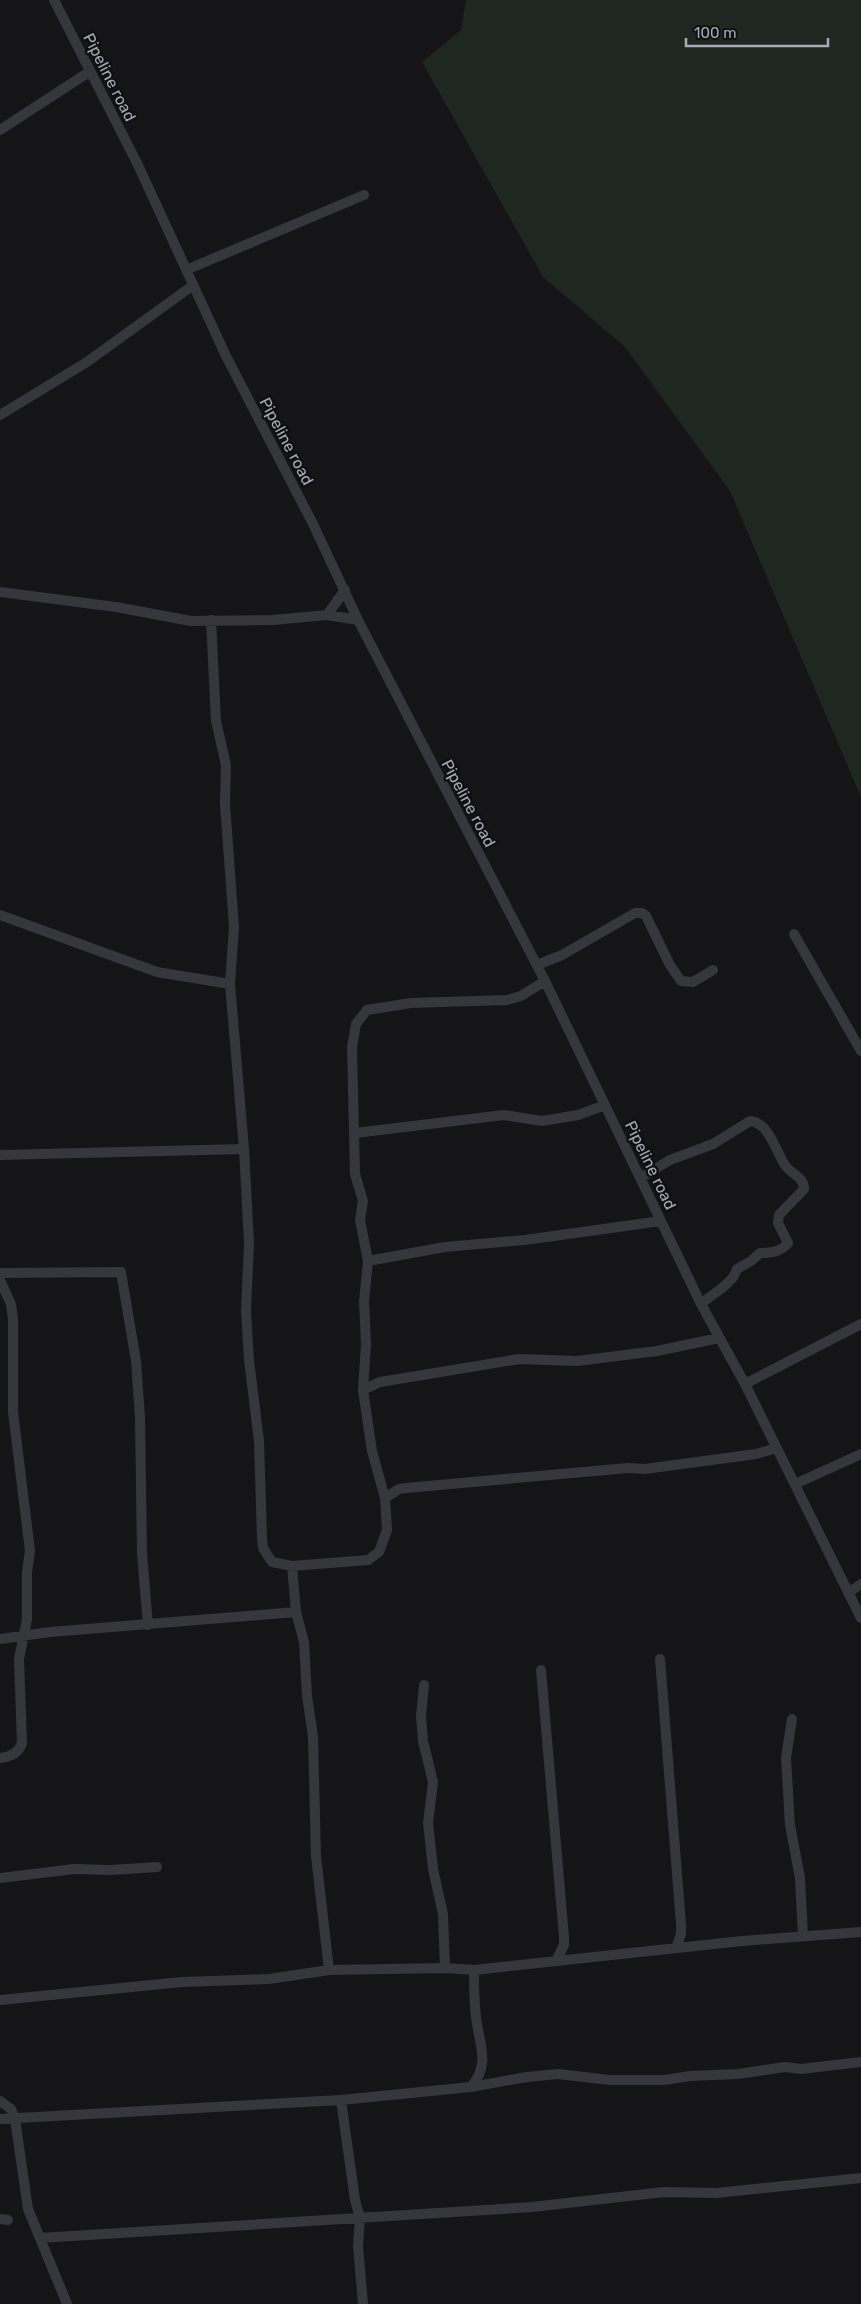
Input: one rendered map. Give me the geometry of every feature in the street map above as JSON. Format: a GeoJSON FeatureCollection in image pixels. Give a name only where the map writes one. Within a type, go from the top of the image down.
{"type":"FeatureCollection","features":[{"type":"Feature","properties":{"kind":"street","name":"Pipeline road"},"geometry":{"type":"LineString","coordinates":[[54,0],[138,165],[192,286],[345,590],[358,620],[546,981],[701,1304],[745,1384],[861,1618]]}},
{"type":"Feature","properties":{"kind":"street"},"geometry":{"type":"LineString","coordinates":[[0,130],[89,72]]}},
{"type":"Feature","properties":{"kind":"street"},"geometry":{"type":"LineString","coordinates":[[186,270],[364,195]]}},
{"type":"Feature","properties":{"kind":"street"},"geometry":{"type":"LineString","coordinates":[[0,415],[87,362],[192,286]]}},
{"type":"Feature","properties":{"kind":"street"},"geometry":{"type":"LineString","coordinates":[[327,615],[345,590]]}},
{"type":"Feature","properties":{"kind":"street"},"geometry":{"type":"LineString","coordinates":[[0,592],[116,607],[183,620],[274,620],[327,615],[358,620]]}},
{"type":"Feature","properties":{"kind":"street"},"geometry":{"type":"LineString","coordinates":[[211,620],[216,721],[226,764],[225,804],[234,927],[230,984],[244,1149],[249,1243],[246,1310],[250,1368],[260,1441],[263,1548],[272,1562],[292,1566],[368,1560],[379,1552],[388,1530],[385,1498],[370,1445],[363,1390],[366,1345],[364,1301],[368,1261],[360,1220],[364,1201],[355,1174],[353,1038],[356,1024],[367,1010],[411,1003],[507,1000],[521,996],[546,981]]}},
{"type":"Feature","properties":{"kind":"street"},"geometry":{"type":"LineString","coordinates":[[537,965],[562,955],[635,913],[646,916],[670,965],[681,981],[693,982],[713,970]]}},
{"type":"Feature","properties":{"kind":"street"},"geometry":{"type":"LineString","coordinates":[[0,915],[148,969],[230,984]]}},
{"type":"Feature","properties":{"kind":"street"},"geometry":{"type":"LineString","coordinates":[[794,934],[861,1051]]}},
{"type":"Feature","properties":{"kind":"street"},"geometry":{"type":"LineString","coordinates":[[355,1134],[504,1115],[542,1120],[578,1115],[605,1105]]}},
{"type":"Feature","properties":{"kind":"street"},"geometry":{"type":"LineString","coordinates":[[640,1178],[670,1160],[713,1144],[750,1121],[756,1122],[764,1128],[785,1165],[802,1180],[804,1189],[779,1215],[778,1223],[788,1243],[785,1247],[772,1253],[760,1253],[737,1269],[730,1282],[701,1304]]}},
{"type":"Feature","properties":{"kind":"street"},"geometry":{"type":"LineString","coordinates":[[0,1156],[244,1149]]}},
{"type":"Feature","properties":{"kind":"street"},"geometry":{"type":"LineString","coordinates":[[368,1261],[445,1247],[525,1240],[661,1221]]}},
{"type":"Feature","properties":{"kind":"street"},"geometry":{"type":"LineString","coordinates":[[0,1273],[121,1272],[136,1361],[140,1417],[142,1554],[148,1625]]}},
{"type":"Feature","properties":{"kind":"street"},"geometry":{"type":"LineString","coordinates":[[0,1280],[6,1291],[13,1319],[13,1412],[30,1551],[27,1572],[25,1637],[19,1659],[22,1743],[20,1750],[0,1758]]}},
{"type":"Feature","properties":{"kind":"street"},"geometry":{"type":"LineString","coordinates":[[745,1384],[861,1324]]}},
{"type":"Feature","properties":{"kind":"street"},"geometry":{"type":"LineString","coordinates":[[363,1390],[380,1382],[506,1360],[577,1361],[657,1351],[719,1338]]}},
{"type":"Feature","properties":{"kind":"street"},"geometry":{"type":"LineString","coordinates":[[385,1498],[399,1489],[406,1488],[628,1468],[645,1469],[756,1454],[777,1448]]}},
{"type":"Feature","properties":{"kind":"street"},"geometry":{"type":"LineString","coordinates":[[795,1484],[861,1454]]}},
{"type":"Feature","properties":{"kind":"street"},"geometry":{"type":"LineString","coordinates":[[292,1566],[296,1612],[304,1642],[307,1696],[313,1736],[316,1856],[329,1970]]}},
{"type":"Feature","properties":{"kind":"street"},"geometry":{"type":"LineString","coordinates":[[848,1593],[861,1584]]}},
{"type":"Feature","properties":{"kind":"street"},"geometry":{"type":"LineString","coordinates":[[0,1639],[50,1632],[296,1612]]}},
{"type":"Feature","properties":{"kind":"street"},"geometry":{"type":"LineString","coordinates":[[660,1659],[681,1924],[681,1934],[676,1948]]}},
{"type":"Feature","properties":{"kind":"street"},"geometry":{"type":"LineString","coordinates":[[541,1670],[564,1937],[564,1945],[557,1959]]}},
{"type":"Feature","properties":{"kind":"street"},"geometry":{"type":"LineString","coordinates":[[424,1685],[421,1716],[423,1741],[433,1782],[428,1823],[433,1869],[442,1914],[445,1968]]}},
{"type":"Feature","properties":{"kind":"street"},"geometry":{"type":"LineString","coordinates":[[792,1719],[786,1758],[790,1825],[800,1878],[803,1936]]}},
{"type":"Feature","properties":{"kind":"street"},"geometry":{"type":"LineString","coordinates":[[0,1878],[74,1869],[112,1870],[157,1867]]}},
{"type":"Feature","properties":{"kind":"street"},"geometry":{"type":"LineString","coordinates":[[0,2000],[182,1982],[269,1978],[329,1970],[445,1968],[474,1970],[557,1959],[861,1932]]}},
{"type":"Feature","properties":{"kind":"street"},"geometry":{"type":"LineString","coordinates":[[471,2088],[479,2078],[482,2055],[474,2005],[474,1970]]}},
{"type":"Feature","properties":{"kind":"street"},"geometry":{"type":"LineString","coordinates":[[0,2119],[341,2100],[471,2088],[519,2078],[558,2074],[610,2080],[664,2080],[690,2076],[738,2074],[785,2067],[802,2069],[861,2062]]}},
{"type":"Feature","properties":{"kind":"street"},"geometry":{"type":"LineString","coordinates":[[341,2100],[355,2200],[360,2218],[358,2246],[363,2304]]}},
{"type":"Feature","properties":{"kind":"street"},"geometry":{"type":"LineString","coordinates":[[0,2101],[11,2109],[15,2119],[28,2209],[67,2304]]}},
{"type":"Feature","properties":{"kind":"street"},"geometry":{"type":"LineString","coordinates":[[40,2238],[532,2207],[678,2191],[716,2193],[861,2178]]}},
{"type":"Feature","properties":{"kind":"shaded area"},"geometry":{"type":"Polygon","coordinates":[[[466,0],[861,0],[861,797],[730,491],[625,347],[543,277],[422,62],[461,30],[466,0]]]}}]}
